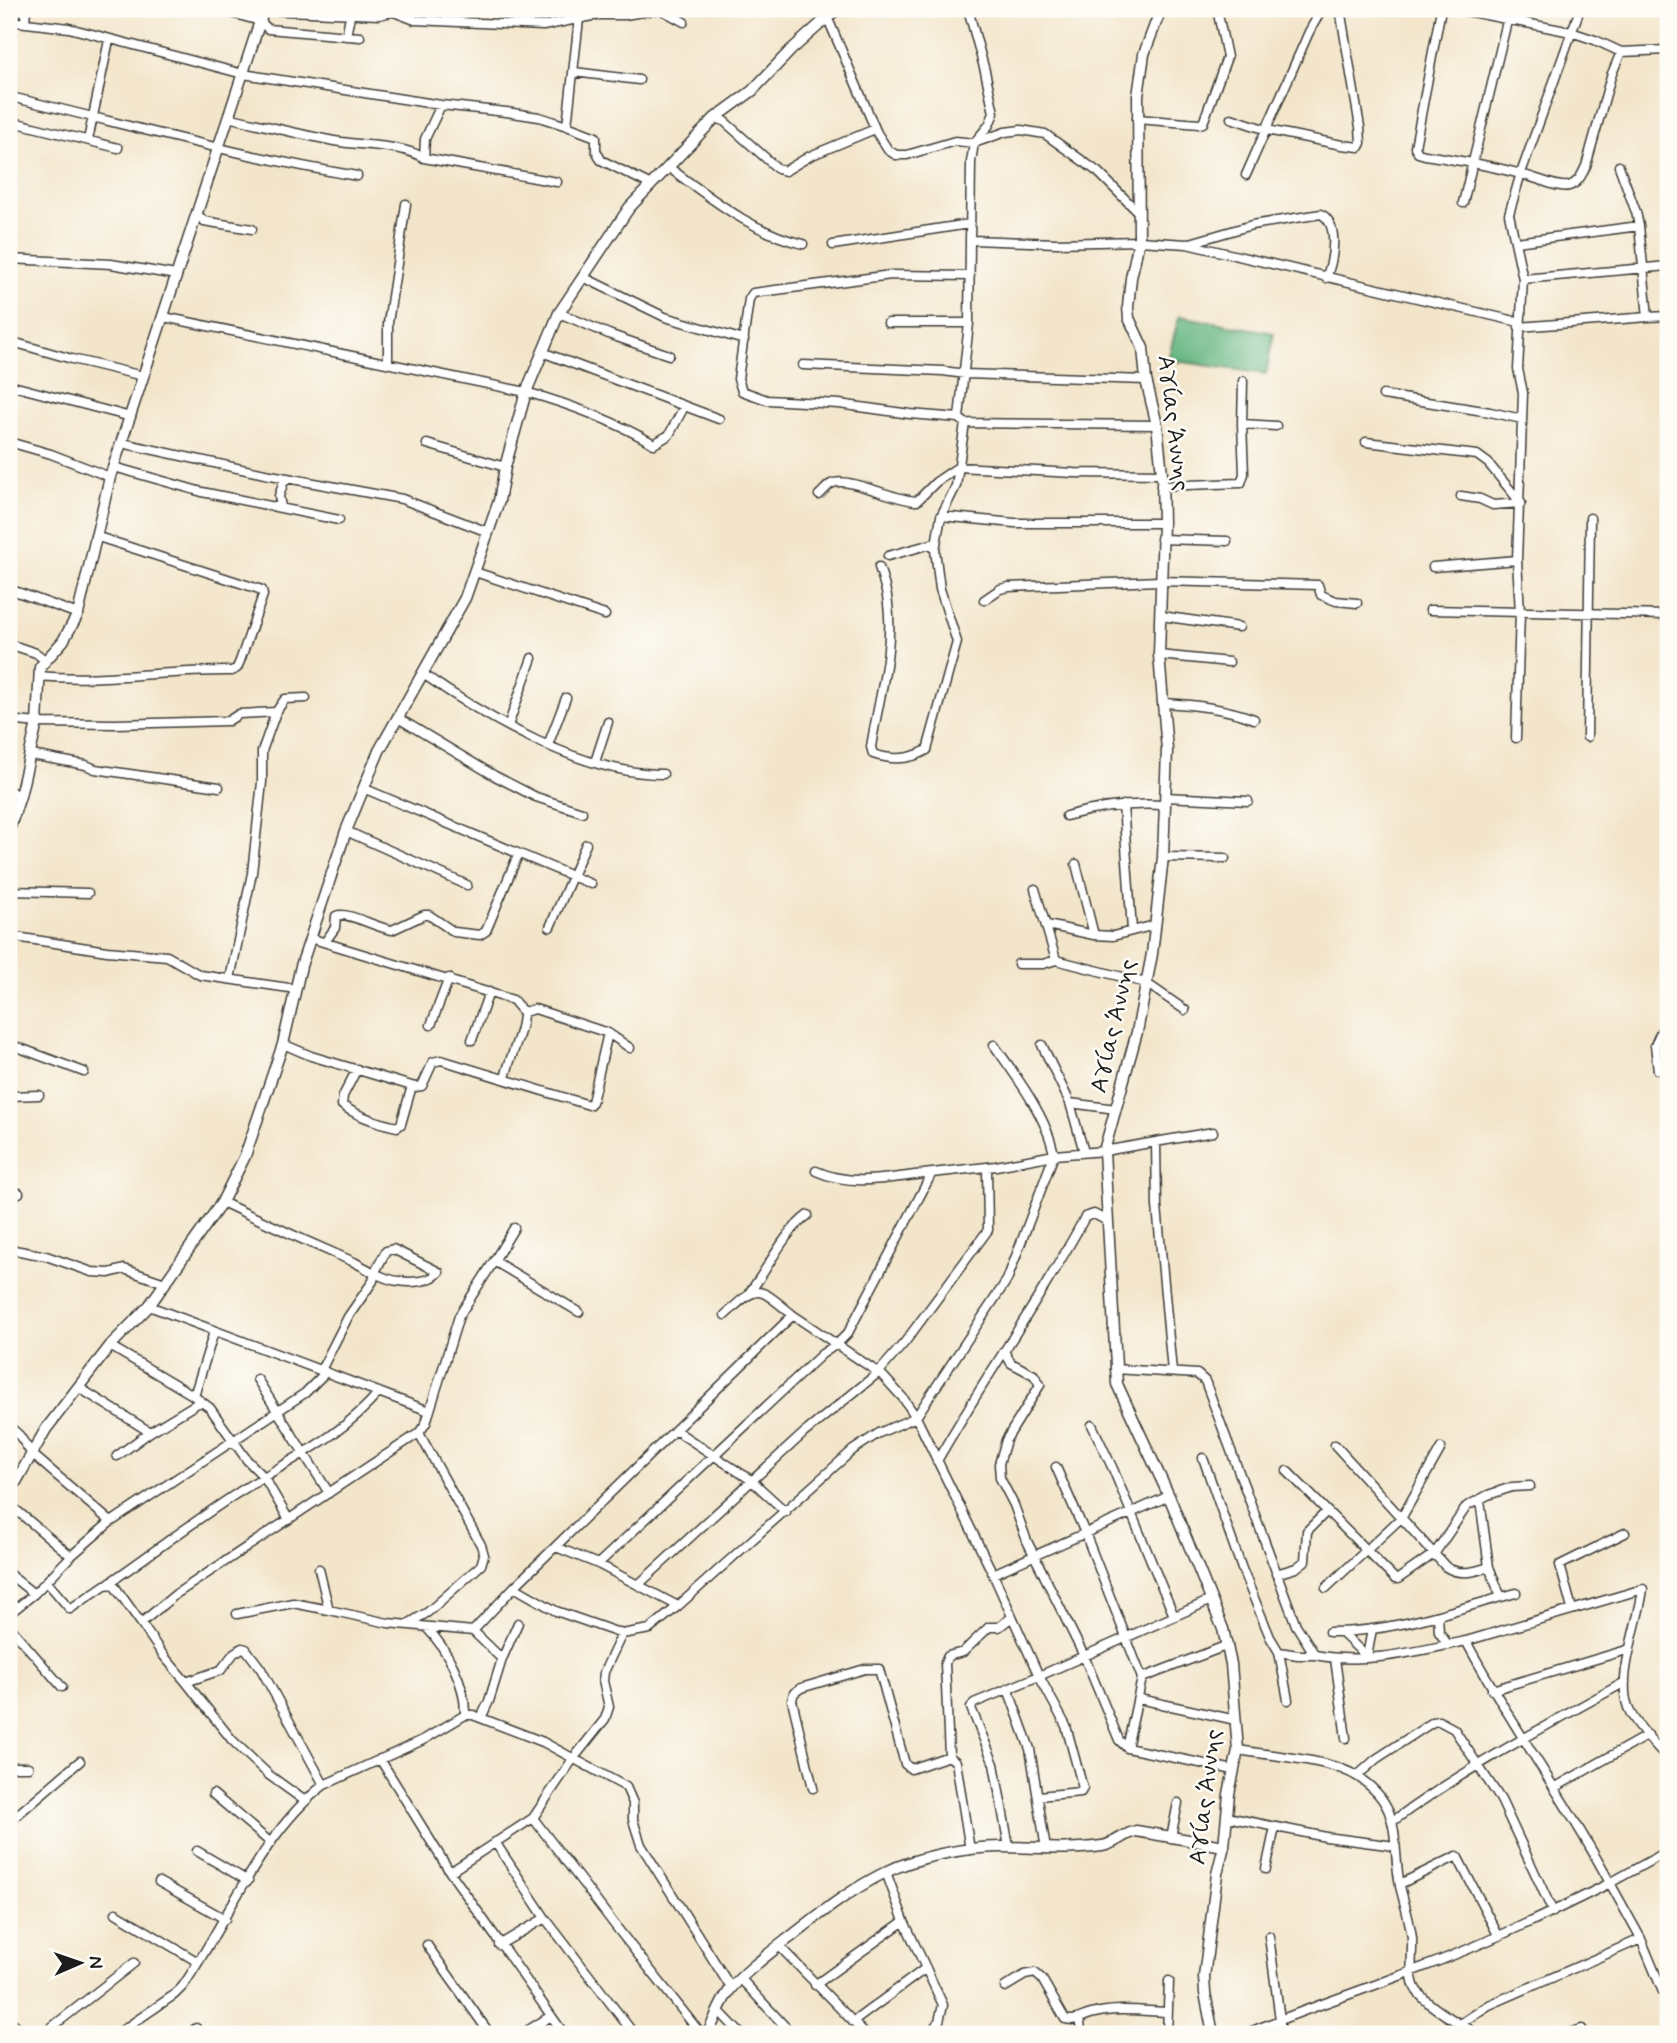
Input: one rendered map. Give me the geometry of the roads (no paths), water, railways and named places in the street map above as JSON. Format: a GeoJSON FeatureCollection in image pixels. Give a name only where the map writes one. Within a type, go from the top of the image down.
{"type":"FeatureCollection","features":[{"type":"Feature","properties":{"kind":"street"},"geometry":{"type":"LineString","coordinates":[[25,22],[26,9]]}},
{"type":"Feature","properties":{"kind":"street"},"geometry":{"type":"LineString","coordinates":[[217,9],[260,21],[268,29],[360,37]]}},
{"type":"Feature","properties":{"kind":"street"},"geometry":{"type":"LineString","coordinates":[[9,830],[31,755],[37,723],[38,676],[45,660],[63,641],[78,614],[112,472],[264,9],[394,12],[405,9]]}},
{"type":"Feature","properties":{"kind":"street"},"geometry":{"type":"LineString","coordinates":[[394,12],[415,20],[543,26],[597,15],[625,15],[660,9],[684,22]]}},
{"type":"Feature","properties":{"kind":"street"},"geometry":{"type":"LineString","coordinates":[[9,1494],[14,1475],[32,1454],[46,1429],[110,1346],[149,1306],[222,1202],[245,1156],[282,1044],[310,938],[346,831],[379,751],[465,598],[499,501],[505,467],[526,392],[559,313],[629,208],[715,117],[744,99],[837,9]]}},
{"type":"Feature","properties":{"kind":"street"},"geometry":{"type":"LineString","coordinates":[[880,567],[889,626],[872,747],[873,754],[885,758],[902,758],[919,755],[927,750],[957,642],[940,589],[935,543],[941,516],[956,486],[958,467],[969,323],[969,182],[974,143],[989,125],[994,113],[968,9]]}},
{"type":"Feature","properties":{"kind":"street","name":"Αγίας Άννης"},"geometry":{"type":"LineString","coordinates":[[1161,9],[1144,54],[1137,119],[1139,241],[1128,307],[1129,318],[1143,348],[1146,380],[1157,425],[1162,474],[1159,655],[1167,751],[1163,856],[1146,983],[1127,1073],[1104,1151],[1115,1369],[1122,1396],[1169,1496],[1228,1645],[1238,1750],[1224,1846],[1217,1874],[1204,1977],[1213,2034]]}},
{"type":"Feature","properties":{"kind":"street"},"geometry":{"type":"LineString","coordinates":[[1137,119],[1203,123],[1227,57],[1217,9]]}},
{"type":"Feature","properties":{"kind":"street"},"geometry":{"type":"LineString","coordinates":[[1246,175],[1309,32],[1322,9]]}},
{"type":"Feature","properties":{"kind":"street"},"geometry":{"type":"LineString","coordinates":[[1231,118],[1267,130],[1359,146],[1361,143],[1340,9]]}},
{"type":"Feature","properties":{"kind":"street"},"geometry":{"type":"LineString","coordinates":[[1441,9],[1415,147],[1418,153],[1425,155],[1474,162],[1564,187],[1573,185],[1586,166],[1611,76],[1621,52]]}},
{"type":"Feature","properties":{"kind":"street"},"geometry":{"type":"LineString","coordinates":[[1456,9],[1571,32],[1621,52],[1668,50]]}},
{"type":"Feature","properties":{"kind":"street"},"geometry":{"type":"LineString","coordinates":[[1463,203],[1510,9]]}},
{"type":"Feature","properties":{"kind":"street"},"geometry":{"type":"LineString","coordinates":[[1516,738],[1520,612],[1517,560],[1523,393],[1518,369],[1523,278],[1509,214],[1580,9]]}},
{"type":"Feature","properties":{"kind":"street"},"geometry":{"type":"LineString","coordinates":[[346,36],[351,11]]}},
{"type":"Feature","properties":{"kind":"street"},"geometry":{"type":"LineString","coordinates":[[566,126],[575,72],[579,19]]}},
{"type":"Feature","properties":{"kind":"street"},"geometry":{"type":"LineString","coordinates":[[828,19],[875,129],[888,150],[896,155],[907,155],[955,141],[974,143],[1005,132],[1021,130],[1045,134],[1098,172],[1139,213]]}},
{"type":"Feature","properties":{"kind":"street"},"geometry":{"type":"LineString","coordinates":[[9,20],[69,28],[243,74],[441,105],[539,117],[592,134],[596,137],[596,150],[601,160],[651,185]]}},
{"type":"Feature","properties":{"kind":"street"},"geometry":{"type":"LineString","coordinates":[[88,140],[109,40]]}},
{"type":"Feature","properties":{"kind":"street"},"geometry":{"type":"LineString","coordinates":[[575,72],[639,80]]}},
{"type":"Feature","properties":{"kind":"street"},"geometry":{"type":"LineString","coordinates":[[9,101],[15,98],[217,149],[357,176]]}},
{"type":"Feature","properties":{"kind":"street"},"geometry":{"type":"LineString","coordinates":[[424,158],[425,139],[441,105]]}},
{"type":"Feature","properties":{"kind":"street"},"geometry":{"type":"LineString","coordinates":[[228,117],[334,141],[398,150],[424,158],[557,182]]}},
{"type":"Feature","properties":{"kind":"street"},"geometry":{"type":"LineString","coordinates":[[715,117],[724,121],[778,169],[785,171],[810,156],[875,129]]}},
{"type":"Feature","properties":{"kind":"street"},"geometry":{"type":"LineString","coordinates":[[9,121],[118,148]]}},
{"type":"Feature","properties":{"kind":"street"},"geometry":{"type":"LineString","coordinates":[[1619,166],[1639,226],[1648,317]]}},
{"type":"Feature","properties":{"kind":"street"},"geometry":{"type":"LineString","coordinates":[[668,167],[729,211],[772,234],[803,244]]}},
{"type":"Feature","properties":{"kind":"street"},"geometry":{"type":"LineString","coordinates":[[388,363],[388,323],[406,204]]}},
{"type":"Feature","properties":{"kind":"street"},"geometry":{"type":"LineString","coordinates":[[197,214],[204,221],[252,229]]}},
{"type":"Feature","properties":{"kind":"street"},"geometry":{"type":"LineString","coordinates":[[1187,244],[1252,225],[1321,214],[1328,217],[1332,226],[1332,248],[1325,278]]}},
{"type":"Feature","properties":{"kind":"street"},"geometry":{"type":"LineString","coordinates":[[833,245],[969,223]]}},
{"type":"Feature","properties":{"kind":"street"},"geometry":{"type":"LineString","coordinates":[[1516,242],[1639,226]]}},
{"type":"Feature","properties":{"kind":"street"},"geometry":{"type":"LineString","coordinates":[[971,240],[1057,243],[1139,241],[1187,244],[1519,325],[1668,316]]}},
{"type":"Feature","properties":{"kind":"street"},"geometry":{"type":"LineString","coordinates":[[9,259],[111,264],[176,275]]}},
{"type":"Feature","properties":{"kind":"street"},"geometry":{"type":"LineString","coordinates":[[1523,278],[1668,266]]}},
{"type":"Feature","properties":{"kind":"street"},"geometry":{"type":"LineString","coordinates":[[970,276],[891,275],[753,293],[738,379],[742,391],[767,400],[839,404],[962,421],[1157,425]]}},
{"type":"Feature","properties":{"kind":"street"},"geometry":{"type":"LineString","coordinates":[[583,276],[665,317],[744,340]]}},
{"type":"Feature","properties":{"kind":"street"},"geometry":{"type":"LineString","coordinates":[[559,313],[669,355]]}},
{"type":"Feature","properties":{"kind":"street"},"geometry":{"type":"LineString","coordinates":[[164,317],[526,392],[583,409],[615,422],[654,444],[669,435],[684,407]]}},
{"type":"Feature","properties":{"kind":"street"},"geometry":{"type":"LineString","coordinates":[[888,323],[969,323]]}},
{"type":"Feature","properties":{"kind":"street"},"geometry":{"type":"LineString","coordinates":[[9,341],[143,376]]}},
{"type":"Feature","properties":{"kind":"street"},"geometry":{"type":"LineString","coordinates":[[542,352],[719,419]]}},
{"type":"Feature","properties":{"kind":"street"},"geometry":{"type":"LineString","coordinates":[[803,365],[1146,380]]}},
{"type":"Feature","properties":{"kind":"street"},"geometry":{"type":"LineString","coordinates":[[1161,486],[1241,483],[1244,474],[1243,381]]}},
{"type":"Feature","properties":{"kind":"street"},"geometry":{"type":"LineString","coordinates":[[9,385],[131,417]]}},
{"type":"Feature","properties":{"kind":"street"},"geometry":{"type":"LineString","coordinates":[[1383,395],[1522,419]]}},
{"type":"Feature","properties":{"kind":"street"},"geometry":{"type":"LineString","coordinates":[[1242,424],[1276,426]]}},
{"type":"Feature","properties":{"kind":"street"},"geometry":{"type":"LineString","coordinates":[[9,442],[112,472],[339,520]]}},
{"type":"Feature","properties":{"kind":"street"},"geometry":{"type":"LineString","coordinates":[[1366,442],[1477,455],[1488,463],[1521,503]]}},
{"type":"Feature","properties":{"kind":"street"},"geometry":{"type":"LineString","coordinates":[[122,443],[285,478],[402,499],[488,533]]}},
{"type":"Feature","properties":{"kind":"street"},"geometry":{"type":"LineString","coordinates":[[427,444],[505,467]]}},
{"type":"Feature","properties":{"kind":"street"},"geometry":{"type":"LineString","coordinates":[[819,495],[831,484],[840,482],[917,501],[936,482],[958,467],[1162,474]]}},
{"type":"Feature","properties":{"kind":"street"},"geometry":{"type":"LineString","coordinates":[[281,507],[279,496],[285,478]]}},
{"type":"Feature","properties":{"kind":"street"},"geometry":{"type":"LineString","coordinates":[[1461,496],[1480,499],[1493,505],[1521,503]]}},
{"type":"Feature","properties":{"kind":"street"},"geometry":{"type":"LineString","coordinates":[[941,516],[1014,523],[1163,523]]}},
{"type":"Feature","properties":{"kind":"street"},"geometry":{"type":"LineString","coordinates":[[1587,737],[1590,518]]}},
{"type":"Feature","properties":{"kind":"street"},"geometry":{"type":"LineString","coordinates":[[38,676],[92,678],[167,671],[232,671],[240,661],[263,595],[262,590],[95,536]]}},
{"type":"Feature","properties":{"kind":"street"},"geometry":{"type":"LineString","coordinates":[[1161,539],[1227,541]]}},
{"type":"Feature","properties":{"kind":"street"},"geometry":{"type":"LineString","coordinates":[[888,556],[935,543]]}},
{"type":"Feature","properties":{"kind":"street"},"geometry":{"type":"LineString","coordinates":[[1433,567],[1517,560]]}},
{"type":"Feature","properties":{"kind":"street"},"geometry":{"type":"LineString","coordinates":[[475,572],[605,615]]}},
{"type":"Feature","properties":{"kind":"street"},"geometry":{"type":"LineString","coordinates":[[984,600],[1000,589],[1009,587],[1159,580],[1318,585],[1321,596],[1357,603]]}},
{"type":"Feature","properties":{"kind":"street"},"geometry":{"type":"LineString","coordinates":[[9,589],[78,614]]}},
{"type":"Feature","properties":{"kind":"street"},"geometry":{"type":"LineString","coordinates":[[1430,610],[1668,615]]}},
{"type":"Feature","properties":{"kind":"street"},"geometry":{"type":"LineString","coordinates":[[1161,616],[1239,627]]}},
{"type":"Feature","properties":{"kind":"street"},"geometry":{"type":"LineString","coordinates":[[9,644],[36,653],[45,660]]}},
{"type":"Feature","properties":{"kind":"street"},"geometry":{"type":"LineString","coordinates":[[1159,655],[1229,662]]}},
{"type":"Feature","properties":{"kind":"street"},"geometry":{"type":"LineString","coordinates":[[508,726],[532,658]]}},
{"type":"Feature","properties":{"kind":"street"},"geometry":{"type":"LineString","coordinates":[[423,674],[462,701],[548,745],[638,774],[663,774]]}},
{"type":"Feature","properties":{"kind":"street"},"geometry":{"type":"LineString","coordinates":[[230,979],[255,849],[262,782],[262,751],[276,712],[285,699],[306,698]]}},
{"type":"Feature","properties":{"kind":"street"},"geometry":{"type":"LineString","coordinates":[[548,745],[566,698]]}},
{"type":"Feature","properties":{"kind":"street"},"geometry":{"type":"LineString","coordinates":[[1165,703],[1205,706],[1254,719]]}},
{"type":"Feature","properties":{"kind":"street"},"geometry":{"type":"LineString","coordinates":[[9,720],[37,723],[159,724],[228,721],[239,714],[276,712]]}},
{"type":"Feature","properties":{"kind":"street"},"geometry":{"type":"LineString","coordinates":[[398,718],[495,776],[536,797],[582,812]]}},
{"type":"Feature","properties":{"kind":"street"},"geometry":{"type":"LineString","coordinates":[[595,762],[608,723]]}},
{"type":"Feature","properties":{"kind":"street"},"geometry":{"type":"LineString","coordinates":[[31,755],[95,769],[219,787]]}},
{"type":"Feature","properties":{"kind":"street"},"geometry":{"type":"LineString","coordinates":[[363,788],[591,884]]}},
{"type":"Feature","properties":{"kind":"street"},"geometry":{"type":"LineString","coordinates":[[9,791],[20,796]]}},
{"type":"Feature","properties":{"kind":"street"},"geometry":{"type":"LineString","coordinates":[[1066,816],[1092,809],[1165,801],[1248,801]]}},
{"type":"Feature","properties":{"kind":"street"},"geometry":{"type":"LineString","coordinates":[[1123,805],[1132,930]]}},
{"type":"Feature","properties":{"kind":"street"},"geometry":{"type":"LineString","coordinates":[[346,831],[467,885]]}},
{"type":"Feature","properties":{"kind":"street"},"geometry":{"type":"LineString","coordinates":[[550,927],[586,844]]}},
{"type":"Feature","properties":{"kind":"street"},"geometry":{"type":"LineString","coordinates":[[325,942],[335,928],[336,916],[340,914],[392,930],[429,915],[454,932],[480,935],[486,931],[518,855]]}},
{"type":"Feature","properties":{"kind":"street"},"geometry":{"type":"LineString","coordinates":[[1163,856],[1225,859]]}},
{"type":"Feature","properties":{"kind":"street"},"geometry":{"type":"LineString","coordinates":[[1076,864],[1094,935]]}},
{"type":"Feature","properties":{"kind":"street"},"geometry":{"type":"LineString","coordinates":[[1035,890],[1056,960]]}},
{"type":"Feature","properties":{"kind":"street"},"geometry":{"type":"LineString","coordinates":[[9,891],[88,893]]}},
{"type":"Feature","properties":{"kind":"street"},"geometry":{"type":"LineString","coordinates":[[1047,925],[1094,935],[1114,936],[1155,925]]}},
{"type":"Feature","properties":{"kind":"street"},"geometry":{"type":"LineString","coordinates":[[9,936],[167,957],[200,975],[296,989]]}},
{"type":"Feature","properties":{"kind":"street"},"geometry":{"type":"LineString","coordinates":[[310,938],[449,978],[517,1002],[523,1012],[521,1026],[505,1079]]}},
{"type":"Feature","properties":{"kind":"street"},"geometry":{"type":"LineString","coordinates":[[1018,964],[1043,964],[1056,960],[1146,983],[1185,1010]]}},
{"type":"Feature","properties":{"kind":"street"},"geometry":{"type":"LineString","coordinates":[[431,1025],[449,978]]}},
{"type":"Feature","properties":{"kind":"street"},"geometry":{"type":"LineString","coordinates":[[472,1040],[489,992]]}},
{"type":"Feature","properties":{"kind":"street"},"geometry":{"type":"LineString","coordinates":[[523,1012],[535,1009],[608,1033],[630,1048]]}},
{"type":"Feature","properties":{"kind":"street"},"geometry":{"type":"LineString","coordinates":[[1658,1070],[1655,1045],[1668,1016]]}},
{"type":"Feature","properties":{"kind":"street"},"geometry":{"type":"LineString","coordinates":[[282,1044],[311,1056],[412,1086],[422,1086],[433,1062],[441,1059],[589,1105],[592,1102],[608,1033]]}},
{"type":"Feature","properties":{"kind":"street"},"geometry":{"type":"LineString","coordinates":[[9,1044],[84,1072]]}},
{"type":"Feature","properties":{"kind":"street"},"geometry":{"type":"LineString","coordinates":[[514,1587],[556,1611],[622,1634],[650,1629],[786,1512],[853,1450],[879,1433],[916,1418],[1007,1280],[1054,1155],[1051,1140],[1040,1117],[994,1045]]}},
{"type":"Feature","properties":{"kind":"street"},"geometry":{"type":"LineString","coordinates":[[1042,1045],[1070,1103],[1084,1152]]}},
{"type":"Feature","properties":{"kind":"street"},"geometry":{"type":"LineString","coordinates":[[357,1069],[343,1096],[342,1105],[388,1125],[397,1127],[401,1124],[412,1086]]}},
{"type":"Feature","properties":{"kind":"street"},"geometry":{"type":"LineString","coordinates":[[9,1096],[38,1095]]}},
{"type":"Feature","properties":{"kind":"street"},"geometry":{"type":"LineString","coordinates":[[1070,1103],[1116,1110]]}},
{"type":"Feature","properties":{"kind":"street"},"geometry":{"type":"LineString","coordinates":[[816,1171],[831,1178],[852,1182],[986,1168],[1054,1155],[1104,1151],[1213,1132]]}},
{"type":"Feature","properties":{"kind":"street"},"geometry":{"type":"LineString","coordinates":[[1156,1143],[1157,1206],[1172,1372]]}},
{"type":"Feature","properties":{"kind":"street"},"geometry":{"type":"LineString","coordinates":[[638,1585],[804,1433],[878,1373],[905,1342],[988,1230],[986,1168]]}},
{"type":"Feature","properties":{"kind":"street"},"geometry":{"type":"LineString","coordinates":[[598,1564],[822,1354],[848,1333],[932,1172]]}},
{"type":"Feature","properties":{"kind":"street"},"geometry":{"type":"LineString","coordinates":[[9,1190],[19,1193]]}},
{"type":"Feature","properties":{"kind":"street"},"geometry":{"type":"LineString","coordinates":[[9,1614],[111,1522],[305,1393],[323,1371],[343,1326],[369,1289],[375,1272],[386,1251],[393,1249],[439,1272],[433,1278],[398,1281],[375,1272],[222,1202]]}},
{"type":"Feature","properties":{"kind":"street"},"geometry":{"type":"LineString","coordinates":[[937,1461],[1085,1217],[1094,1214],[1107,1221]]}},
{"type":"Feature","properties":{"kind":"street"},"geometry":{"type":"LineString","coordinates":[[725,1315],[748,1293],[771,1263],[791,1229],[808,1215]]}},
{"type":"Feature","properties":{"kind":"street"},"geometry":{"type":"LineString","coordinates":[[141,1623],[176,1594],[419,1433],[426,1423],[459,1316],[514,1228]]}},
{"type":"Feature","properties":{"kind":"street"},"geometry":{"type":"LineString","coordinates":[[9,1249],[46,1256],[92,1272],[110,1273],[124,1269],[164,1283]]}},
{"type":"Feature","properties":{"kind":"street"},"geometry":{"type":"LineString","coordinates":[[494,1261],[579,1312]]}},
{"type":"Feature","properties":{"kind":"street"},"geometry":{"type":"LineString","coordinates":[[748,1293],[763,1293],[878,1373],[894,1387],[916,1418],[993,1574],[1039,1676],[1066,1726],[1083,1788],[1081,1792],[1038,1796]]}},
{"type":"Feature","properties":{"kind":"street"},"geometry":{"type":"LineString","coordinates":[[149,1306],[429,1411]]}},
{"type":"Feature","properties":{"kind":"street"},"geometry":{"type":"LineString","coordinates":[[473,1631],[514,1587],[793,1315]]}},
{"type":"Feature","properties":{"kind":"street"},"geometry":{"type":"LineString","coordinates":[[117,1456],[198,1398],[214,1332]]}},
{"type":"Feature","properties":{"kind":"street"},"geometry":{"type":"LineString","coordinates":[[110,1346],[198,1398],[209,1408],[247,1460],[264,1477],[289,1520]]}},
{"type":"Feature","properties":{"kind":"street"},"geometry":{"type":"LineString","coordinates":[[1003,1351],[1011,1363],[1034,1375],[1040,1382],[1006,1440],[999,1464],[1000,1478],[1084,1656],[1119,1740],[1127,1748],[1234,1770]]}},
{"type":"Feature","properties":{"kind":"street"},"geometry":{"type":"LineString","coordinates":[[1115,1369],[1197,1374],[1205,1381],[1296,1625],[1315,1655]]}},
{"type":"Feature","properties":{"kind":"street"},"geometry":{"type":"LineString","coordinates":[[257,1380],[330,1493]]}},
{"type":"Feature","properties":{"kind":"street"},"geometry":{"type":"LineString","coordinates":[[78,1387],[150,1432]]}},
{"type":"Feature","properties":{"kind":"street"},"geometry":{"type":"LineString","coordinates":[[47,1582],[70,1609],[236,1494],[355,1419],[379,1392]]}},
{"type":"Feature","properties":{"kind":"street"},"geometry":{"type":"LineString","coordinates":[[1092,1425],[1174,1616]]}},
{"type":"Feature","properties":{"kind":"street"},"geometry":{"type":"LineString","coordinates":[[9,1426],[32,1454],[111,1522]]}},
{"type":"Feature","properties":{"kind":"street"},"geometry":{"type":"LineString","coordinates":[[675,1430],[751,1480],[786,1512]]}},
{"type":"Feature","properties":{"kind":"street"},"geometry":{"type":"LineString","coordinates":[[408,1624],[428,1612],[481,1565],[484,1555],[473,1528],[419,1433]]}},
{"type":"Feature","properties":{"kind":"street"},"geometry":{"type":"LineString","coordinates":[[1335,1445],[1446,1567],[1454,1572],[1464,1573],[1489,1567]]}},
{"type":"Feature","properties":{"kind":"street"},"geometry":{"type":"LineString","coordinates":[[1326,1588],[1402,1517],[1441,1448]]}},
{"type":"Feature","properties":{"kind":"street"},"geometry":{"type":"LineString","coordinates":[[1203,1458],[1242,1569],[1269,1637],[1279,1652],[1287,1700]]}},
{"type":"Feature","properties":{"kind":"street"},"geometry":{"type":"LineString","coordinates":[[1056,1467],[1142,1678],[1127,1748]]}},
{"type":"Feature","properties":{"kind":"street"},"geometry":{"type":"LineString","coordinates":[[1287,1471],[1395,1579],[1435,1553],[1467,1506],[1512,1488],[1530,1486]]}},
{"type":"Feature","properties":{"kind":"street"},"geometry":{"type":"LineString","coordinates":[[993,1574],[1169,1496]]}},
{"type":"Feature","properties":{"kind":"street"},"geometry":{"type":"LineString","coordinates":[[1480,1500],[1489,1567],[1501,1597]]}},
{"type":"Feature","properties":{"kind":"street"},"geometry":{"type":"LineString","coordinates":[[9,1504],[71,1556]]}},
{"type":"Feature","properties":{"kind":"street"},"geometry":{"type":"LineString","coordinates":[[1276,1574],[1296,1568],[1305,1560],[1307,1531],[1326,1512]]}},
{"type":"Feature","properties":{"kind":"street"},"geometry":{"type":"LineString","coordinates":[[1572,1609],[1560,1565],[1625,1533]]}},
{"type":"Feature","properties":{"kind":"street"},"geometry":{"type":"LineString","coordinates":[[556,1547],[598,1564],[678,1606]]}},
{"type":"Feature","properties":{"kind":"street"},"geometry":{"type":"LineString","coordinates":[[319,1569],[329,1610]]}},
{"type":"Feature","properties":{"kind":"street"},"geometry":{"type":"LineString","coordinates":[[9,1574],[34,1594]]}},
{"type":"Feature","properties":{"kind":"street"},"geometry":{"type":"LineString","coordinates":[[109,1583],[113,1584],[163,1655],[232,1740],[269,1775],[305,1801]]}},
{"type":"Feature","properties":{"kind":"street"},"geometry":{"type":"LineString","coordinates":[[1279,1652],[1335,1658],[1403,1655],[1466,1641],[1643,1589],[1625,1682],[1629,1711],[1668,1759]]}},
{"type":"Feature","properties":{"kind":"street"},"geometry":{"type":"LineString","coordinates":[[1329,1632],[1372,1629],[1438,1616],[1516,1593]]}},
{"type":"Feature","properties":{"kind":"street"},"geometry":{"type":"LineString","coordinates":[[1009,1847],[995,1764],[971,1708],[974,1703],[1211,1600]]}},
{"type":"Feature","properties":{"kind":"street"},"geometry":{"type":"LineString","coordinates":[[237,1614],[293,1604],[388,1623],[473,1631],[502,1659]]}},
{"type":"Feature","properties":{"kind":"street"},"geometry":{"type":"LineString","coordinates":[[1438,1616],[1439,1632],[1448,1644]]}},
{"type":"Feature","properties":{"kind":"street"},"geometry":{"type":"LineString","coordinates":[[970,1850],[956,1762],[949,1756],[945,1663],[948,1657],[963,1652],[989,1627],[999,1627],[1012,1617]]}},
{"type":"Feature","properties":{"kind":"street"},"geometry":{"type":"LineString","coordinates":[[481,1718],[518,1623]]}},
{"type":"Feature","properties":{"kind":"street"},"geometry":{"type":"LineString","coordinates":[[9,1626],[62,1687]]}},
{"type":"Feature","properties":{"kind":"street"},"geometry":{"type":"LineString","coordinates":[[426,1626],[452,1665],[463,1693],[465,1715]]}},
{"type":"Feature","properties":{"kind":"street"},"geometry":{"type":"LineString","coordinates":[[1367,1657],[1372,1629]]}},
{"type":"Feature","properties":{"kind":"street"},"geometry":{"type":"LineString","coordinates":[[1341,1632],[1367,1657]]}},
{"type":"Feature","properties":{"kind":"street"},"geometry":{"type":"LineString","coordinates":[[450,1872],[533,1818],[608,1714],[604,1672],[622,1634]]}},
{"type":"Feature","properties":{"kind":"street"},"geometry":{"type":"LineString","coordinates":[[1466,1641],[1492,1690],[1587,1840],[1641,1939],[1668,2001]]}},
{"type":"Feature","properties":{"kind":"street"},"geometry":{"type":"LineString","coordinates":[[1142,1678],[1228,1645]]}},
{"type":"Feature","properties":{"kind":"street"},"geometry":{"type":"LineString","coordinates":[[186,1682],[221,1670],[234,1653],[246,1649],[261,1669],[324,1785]]}},
{"type":"Feature","properties":{"kind":"street"},"geometry":{"type":"LineString","coordinates":[[1492,1690],[1630,1649]]}},
{"type":"Feature","properties":{"kind":"street"},"geometry":{"type":"LineString","coordinates":[[1335,1658],[1346,1738]]}},
{"type":"Feature","properties":{"kind":"street"},"geometry":{"type":"LineString","coordinates":[[813,1788],[792,1700],[794,1693],[801,1688],[865,1669],[879,1669],[907,1767],[911,1769],[949,1756]]}},
{"type":"Feature","properties":{"kind":"street"},"geometry":{"type":"LineString","coordinates":[[1393,1821],[1423,1799],[1523,1737],[1625,1682]]}},
{"type":"Feature","properties":{"kind":"street"},"geometry":{"type":"LineString","coordinates":[[1008,1689],[1030,1749],[1046,1849]]}},
{"type":"Feature","properties":{"kind":"street"},"geometry":{"type":"LineString","coordinates":[[1139,1699],[1237,1720]]}},
{"type":"Feature","properties":{"kind":"street"},"geometry":{"type":"LineString","coordinates":[[117,2034],[174,1995],[198,1962],[271,1843],[288,1818],[305,1801],[324,1785],[422,1740],[465,1715],[481,1718],[543,1742],[626,1787],[633,1802],[633,1820],[641,1845],[731,1988]]}},
{"type":"Feature","properties":{"kind":"street"},"geometry":{"type":"LineString","coordinates":[[1357,1776],[1390,1749],[1433,1722],[1438,1721],[1454,1730],[1511,1819],[1553,1912]]}},
{"type":"Feature","properties":{"kind":"street"},"geometry":{"type":"LineString","coordinates":[[1554,1788],[1648,1735]]}},
{"type":"Feature","properties":{"kind":"street"},"geometry":{"type":"LineString","coordinates":[[1238,1750],[1329,1765],[1357,1776],[1383,1797],[1393,1821],[1400,1884],[1411,1935],[1414,1984],[1438,2010],[1478,2034]]}},
{"type":"Feature","properties":{"kind":"street"},"geometry":{"type":"LineString","coordinates":[[380,1759],[450,1872],[564,2034]]}},
{"type":"Feature","properties":{"kind":"street"},"geometry":{"type":"LineString","coordinates":[[9,1822],[80,1761]]}},
{"type":"Feature","properties":{"kind":"street"},"geometry":{"type":"LineString","coordinates":[[9,1767],[27,1766]]}},
{"type":"Feature","properties":{"kind":"street"},"geometry":{"type":"LineString","coordinates":[[213,1794],[271,1843]]}},
{"type":"Feature","properties":{"kind":"street"},"geometry":{"type":"LineString","coordinates":[[1171,1837],[1178,1803]]}},
{"type":"Feature","properties":{"kind":"street"},"geometry":{"type":"LineString","coordinates":[[1227,1817],[1395,1846]]}},
{"type":"Feature","properties":{"kind":"street"},"geometry":{"type":"LineString","coordinates":[[533,1818],[701,2034]]}},
{"type":"Feature","properties":{"kind":"street"},"geometry":{"type":"LineString","coordinates":[[1266,1869],[1275,1827]]}},
{"type":"Feature","properties":{"kind":"street"},"geometry":{"type":"LineString","coordinates":[[708,2034],[731,1988],[779,1946],[845,1896],[887,1871],[970,1850],[1106,1845],[1136,1831],[1224,1846]]}},
{"type":"Feature","properties":{"kind":"street"},"geometry":{"type":"LineString","coordinates":[[495,1842],[545,1918],[634,2034]]}},
{"type":"Feature","properties":{"kind":"street"},"geometry":{"type":"LineString","coordinates":[[197,1851],[248,1881]]}},
{"type":"Feature","properties":{"kind":"street"},"geometry":{"type":"LineString","coordinates":[[1245,2034],[1529,1924],[1668,1851]]}},
{"type":"Feature","properties":{"kind":"street"},"geometry":{"type":"LineString","coordinates":[[1400,1884],[1457,1856],[1498,1935]]}},
{"type":"Feature","properties":{"kind":"street"},"geometry":{"type":"LineString","coordinates":[[887,1871],[904,1921],[943,2005],[939,2021],[930,2034]]}},
{"type":"Feature","properties":{"kind":"street"},"geometry":{"type":"LineString","coordinates":[[159,1882],[225,1919]]}},
{"type":"Feature","properties":{"kind":"street"},"geometry":{"type":"LineString","coordinates":[[116,1913],[198,1962]]}},
{"type":"Feature","properties":{"kind":"street"},"geometry":{"type":"LineString","coordinates":[[499,1945],[545,1918]]}},
{"type":"Feature","properties":{"kind":"street"},"geometry":{"type":"LineString","coordinates":[[815,1985],[904,1921]]}},
{"type":"Feature","properties":{"kind":"street"},"geometry":{"type":"LineString","coordinates":[[1269,1936],[1280,2034]]}},
{"type":"Feature","properties":{"kind":"street"},"geometry":{"type":"LineString","coordinates":[[1460,2024],[1489,2006],[1641,1939]]}},
{"type":"Feature","properties":{"kind":"street"},"geometry":{"type":"LineString","coordinates":[[427,1945],[490,2034]]}},
{"type":"Feature","properties":{"kind":"street"},"geometry":{"type":"LineString","coordinates":[[779,1946],[865,2034]]}},
{"type":"Feature","properties":{"kind":"street"},"geometry":{"type":"LineString","coordinates":[[43,2034],[134,1964]]}},
{"type":"Feature","properties":{"kind":"street"},"geometry":{"type":"LineString","coordinates":[[853,2022],[926,1968]]}},
{"type":"Feature","properties":{"kind":"street"},"geometry":{"type":"LineString","coordinates":[[1005,1987],[1025,1975],[1035,1973],[1042,1979],[1065,2019],[1073,2022],[1091,2014],[1113,2011],[1168,2012]]}},
{"type":"Feature","properties":{"kind":"street"},"geometry":{"type":"LineString","coordinates":[[741,1979],[792,2034]]}},
{"type":"Feature","properties":{"kind":"street"},"geometry":{"type":"LineString","coordinates":[[1167,2034],[1169,1981]]}},
{"type":"Feature","properties":{"kind":"street"},"geometry":{"type":"LineString","coordinates":[[718,2010],[741,2034]]}},
{"type":"Feature","properties":{"kind":"street"},"geometry":{"type":"LineString","coordinates":[[522,2034],[551,2016]]}},
{"type":"Feature","properties":{"kind":"street"},"geometry":{"type":"LineString","coordinates":[[1079,2019],[1082,2034]]}},
{"type":"Feature","properties":{"kind":"street"},"geometry":{"type":"LineString","coordinates":[[9,2021],[24,2034]]}},
{"type":"Feature","properties":{"kind":"street"},"geometry":{"type":"LineString","coordinates":[[1568,2034],[1581,2029]]}}]}
